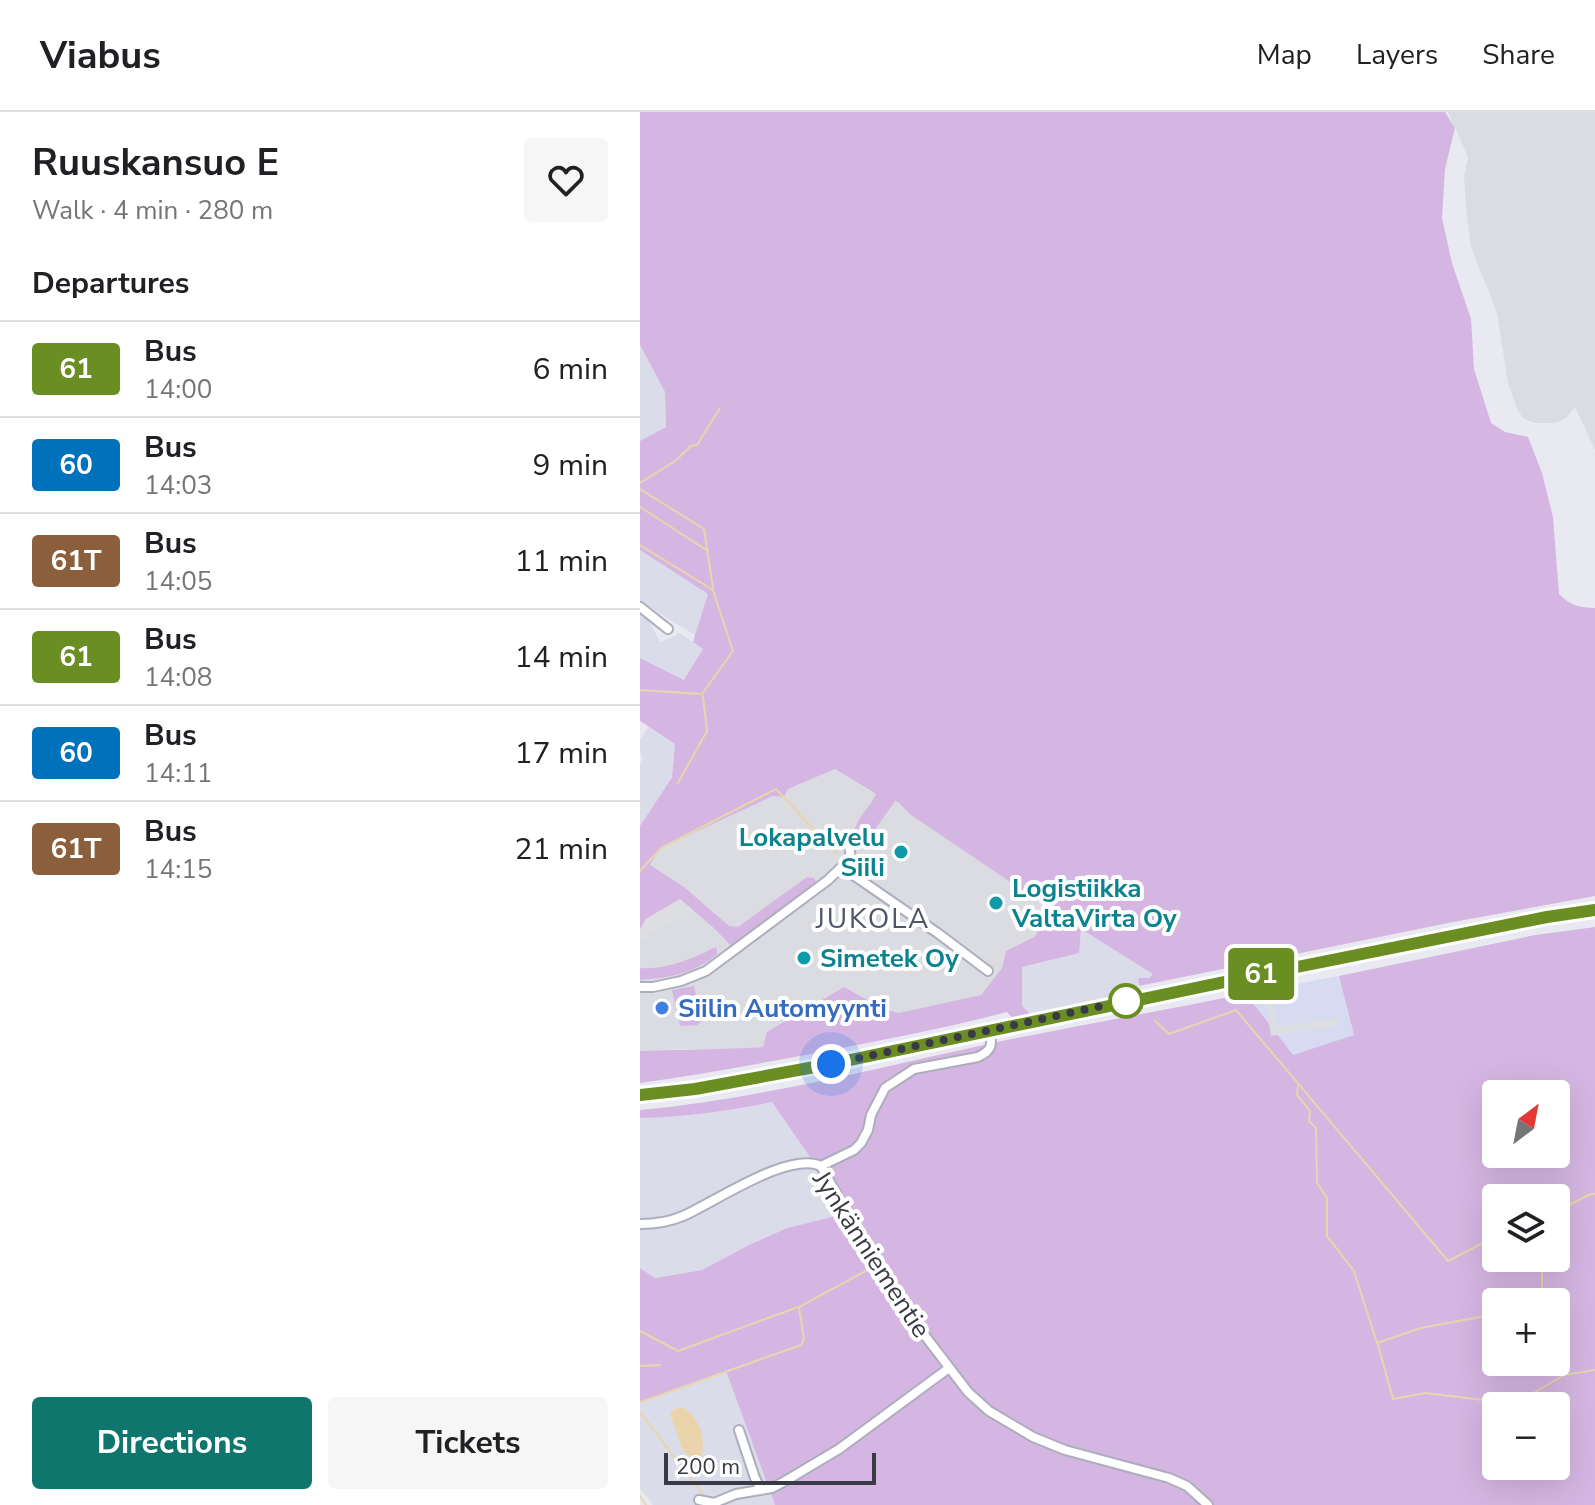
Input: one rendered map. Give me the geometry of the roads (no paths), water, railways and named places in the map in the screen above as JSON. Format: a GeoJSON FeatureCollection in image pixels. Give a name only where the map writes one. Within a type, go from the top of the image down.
{"type":"FeatureCollection","features":[{"type":"Feature","properties":{"kind":"main road"},"geometry":{"type":"LineString","coordinates":[[640,1095],[695,1089],[831,1064],[990,1029],[1595,910]]}},
{"type":"Feature","properties":{"kind":"street"},"geometry":{"type":"LineString","coordinates":[[640,607],[668,629]]}},
{"type":"Feature","properties":{"kind":"street"},"geometry":{"type":"LineString","coordinates":[[640,987],[681,981],[706,971],[843,868],[851,858],[849,845]]}},
{"type":"Feature","properties":{"kind":"street"},"geometry":{"type":"LineString","coordinates":[[843,868],[988,971]]}},
{"type":"Feature","properties":{"kind":"street"},"geometry":{"type":"LineString","coordinates":[[821,1166],[854,1150],[861,1143],[885,1088],[914,1069],[978,1057],[988,1052],[992,1044],[990,1029]]}},
{"type":"Feature","properties":{"kind":"street","name":"Jynkänniementie"},"geometry":{"type":"LineString","coordinates":[[640,1224],[682,1217],[769,1172],[805,1162],[821,1166],[900,1303],[968,1392],[989,1411],[1014,1428],[1065,1450],[1169,1478],[1187,1486],[1208,1505]]}},
{"type":"Feature","properties":{"kind":"street"},"geometry":{"type":"LineString","coordinates":[[699,1500],[714,1503],[736,1494],[772,1488],[821,1461],[949,1368]]}},
{"type":"Feature","properties":{"kind":"street"},"geometry":{"type":"LineString","coordinates":[[739,1430],[761,1490]]}},
{"type":"Feature","properties":{"kind":"waterway"},"geometry":{"type":"LineString","coordinates":[[640,483],[675,461],[691,446],[697,445],[720,408]]}},
{"type":"Feature","properties":{"kind":"waterway"},"geometry":{"type":"LineString","coordinates":[[640,489],[704,529],[713,588]]}},
{"type":"Feature","properties":{"kind":"waterway"},"geometry":{"type":"LineString","coordinates":[[640,507],[708,551]]}},
{"type":"Feature","properties":{"kind":"waterway"},"geometry":{"type":"LineString","coordinates":[[640,545],[713,590],[733,651],[702,694],[640,690]]}},
{"type":"Feature","properties":{"kind":"waterway"},"geometry":{"type":"LineString","coordinates":[[678,783],[707,731],[703,696]]}},
{"type":"Feature","properties":{"kind":"waterway"},"geometry":{"type":"LineString","coordinates":[[640,871],[661,848],[776,789],[837,854]]}},
{"type":"Feature","properties":{"kind":"waterway"},"geometry":{"type":"LineString","coordinates":[[1155,1021],[1169,1034],[1236,1010],[1448,1261],[1482,1244]]}},
{"type":"Feature","properties":{"kind":"waterway"},"geometry":{"type":"LineString","coordinates":[[1298,1085],[1297,1095],[1310,1111],[1309,1121],[1316,1128],[1317,1183],[1327,1198],[1327,1236],[1354,1271],[1377,1343],[1421,1328],[1482,1317]]}},
{"type":"Feature","properties":{"kind":"waterway"},"geometry":{"type":"LineString","coordinates":[[1570,1204],[1595,1194]]}},
{"type":"Feature","properties":{"kind":"waterway"},"geometry":{"type":"LineString","coordinates":[[640,1402],[801,1345],[804,1339],[799,1307],[873,1267]]}},
{"type":"Feature","properties":{"kind":"waterway"},"geometry":{"type":"LineString","coordinates":[[1542,1272],[1542,1288]]}},
{"type":"Feature","properties":{"kind":"waterway"},"geometry":{"type":"LineString","coordinates":[[640,1331],[678,1351],[798,1307]]}},
{"type":"Feature","properties":{"kind":"waterway"},"geometry":{"type":"LineString","coordinates":[[1378,1345],[1393,1399],[1426,1393],[1515,1404],[1564,1375],[1595,1370]]}},
{"type":"Feature","properties":{"kind":"waterway"},"geometry":{"type":"LineString","coordinates":[[640,1366],[660,1365]]}},
{"type":"Feature","properties":{"kind":"waterway"},"geometry":{"type":"LineString","coordinates":[[640,1412],[705,1497]]}},
{"type":"Feature","properties":{"kind":"waterway"},"geometry":{"type":"LineString","coordinates":[[640,1496],[646,1505]]}},
{"type":"Feature","properties":{"kind":"place","name":"Lokapalvelu Siili"},"geometry":{"type":"Point","coordinates":[901,852]}},
{"type":"Feature","properties":{"kind":"place","name":"Logistiikka ValtaVirta Oy"},"geometry":{"type":"Point","coordinates":[996,903]}},
{"type":"Feature","properties":{"kind":"place","name":"Simetek Oy"},"geometry":{"type":"Point","coordinates":[804,958]}},
{"type":"Feature","properties":{"kind":"place","name":"Siilin Automyynti"},"geometry":{"type":"Point","coordinates":[662,1008]}},
{"type":"Feature","properties":{"kind":"district","name":"JUKOLA"},"geometry":{"type":"Point","coordinates":[873,918]}}]}
